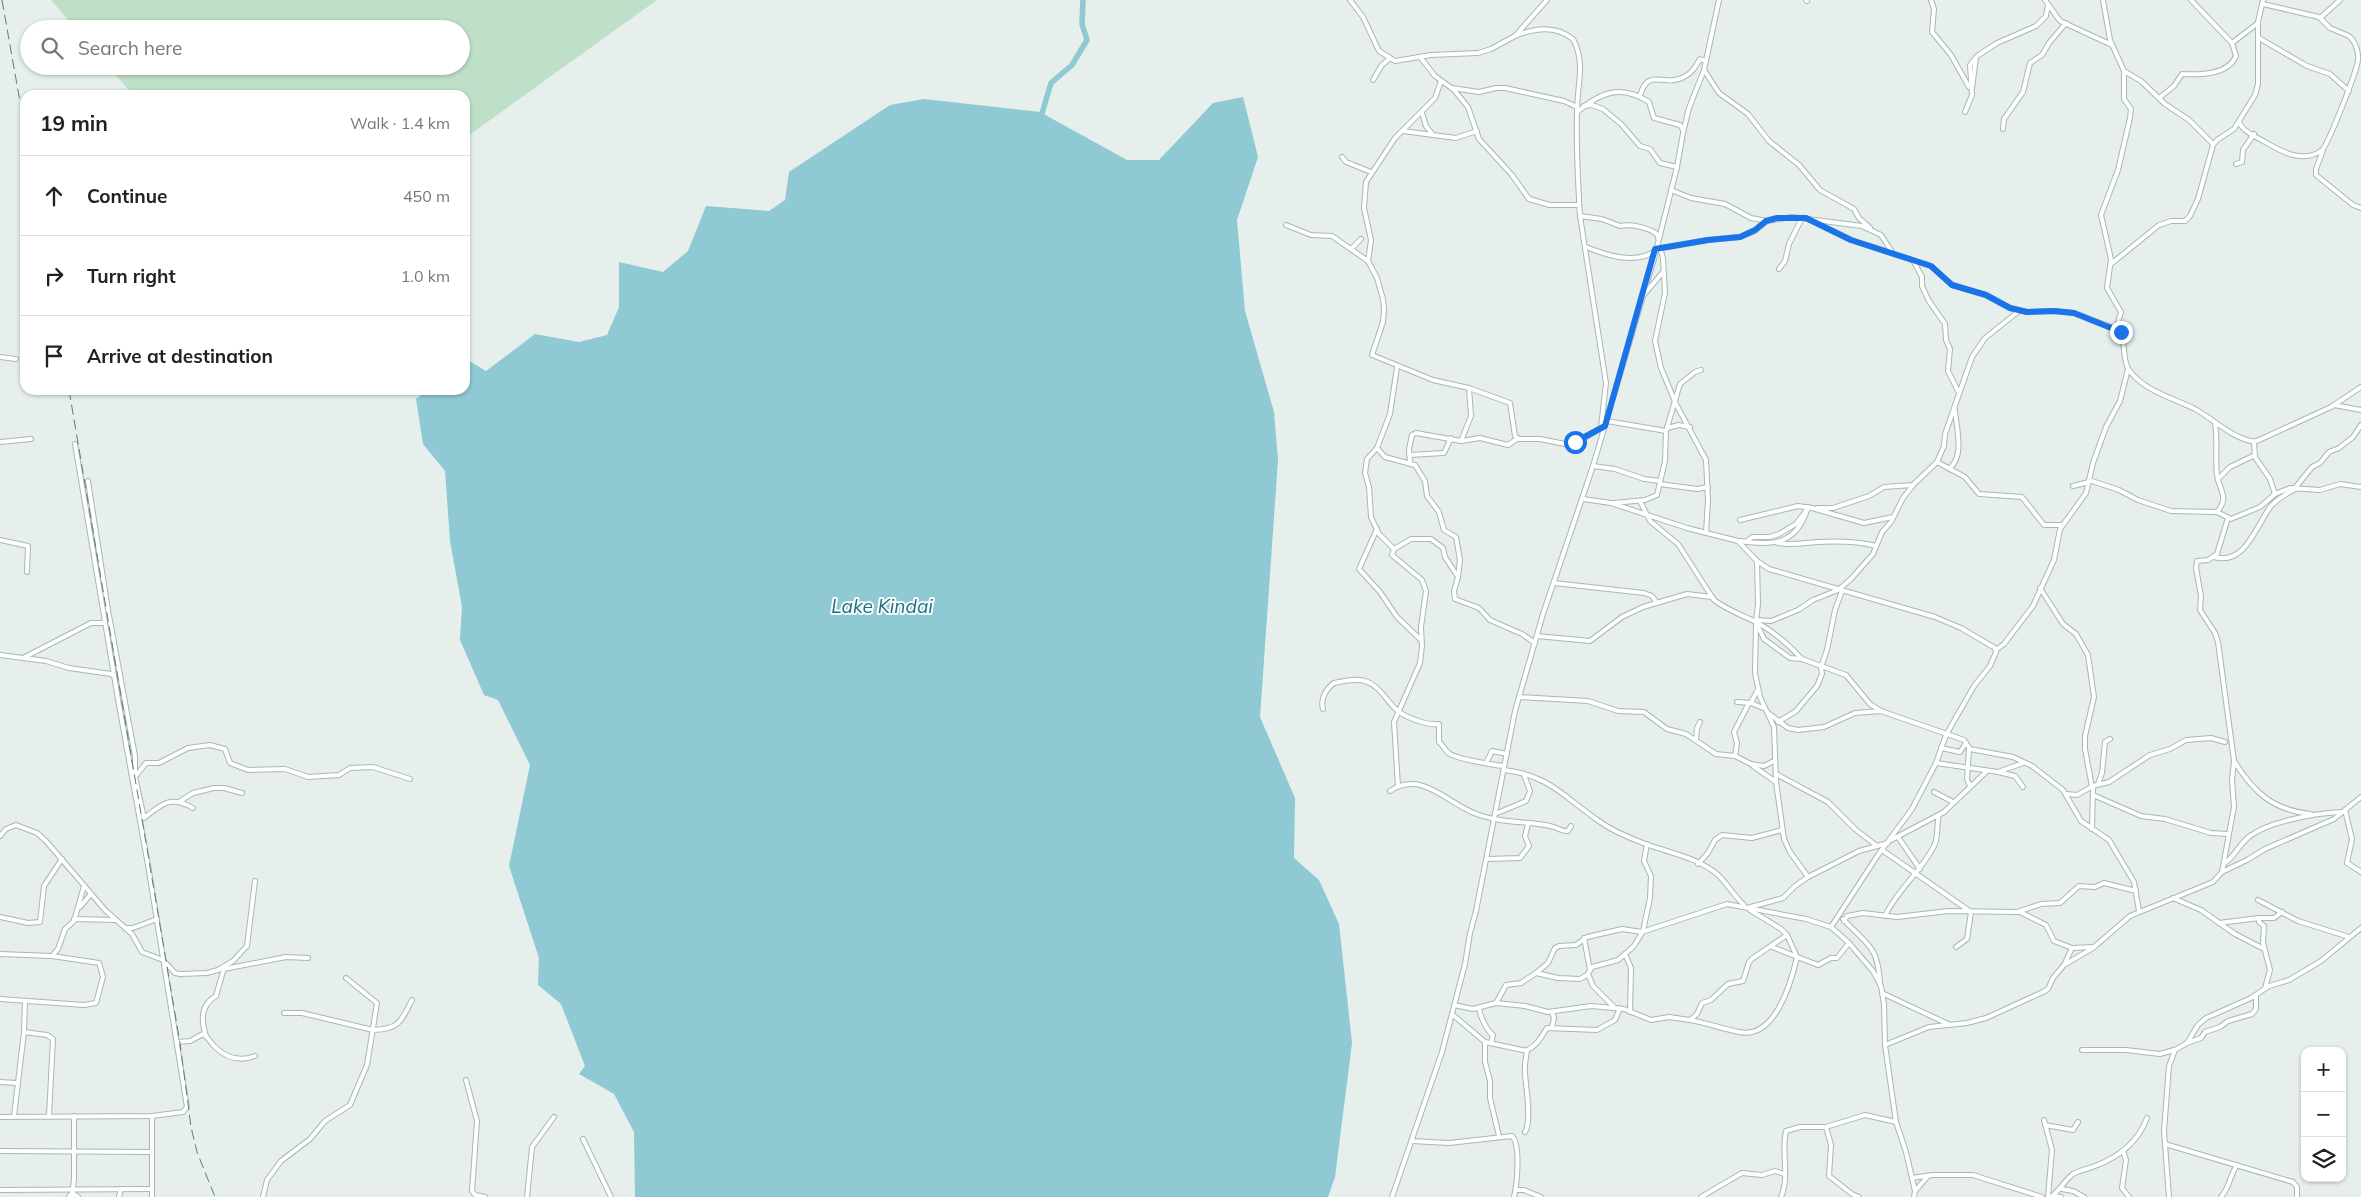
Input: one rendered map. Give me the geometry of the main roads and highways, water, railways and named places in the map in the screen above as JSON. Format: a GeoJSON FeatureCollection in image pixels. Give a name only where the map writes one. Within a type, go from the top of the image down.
{"type":"FeatureCollection","features":[{"type":"Feature","properties":{"kind":"water","name":"Lake Kindai"},"geometry":{"type":"Polygon","coordinates":[[[1243,97],[1258,157],[1237,220],[1245,311],[1274,412],[1278,460],[1260,717],[1295,798],[1294,858],[1319,880],[1339,924],[1352,1043],[1335,1177],[1328,1197],[635,1197],[634,1132],[614,1094],[579,1074],[585,1066],[561,1004],[538,985],[539,958],[509,866],[530,765],[498,700],[484,695],[460,640],[462,607],[450,541],[445,471],[423,444],[416,399],[421,395],[470,395],[470,361],[486,371],[535,334],[579,342],[607,335],[619,307],[619,262],[663,272],[688,251],[706,206],[769,211],[785,200],[789,172],[890,105],[924,99],[1040,112],[1127,160],[1159,160],[1213,103],[1243,97]]]}},
{"type":"Feature","properties":{"kind":"waterway"},"geometry":{"type":"LineString","coordinates":[[1040,120],[1051,83],[1072,65],[1087,40],[1082,24],[1083,0]]}},
{"type":"Feature","properties":{"kind":"railway"},"geometry":{"type":"LineString","coordinates":[[2,0],[20,102]]}},
{"type":"Feature","properties":{"kind":"railway"},"geometry":{"type":"LineString","coordinates":[[70,395],[180,1043],[191,1127],[197,1152],[215,1197]]}}]}
